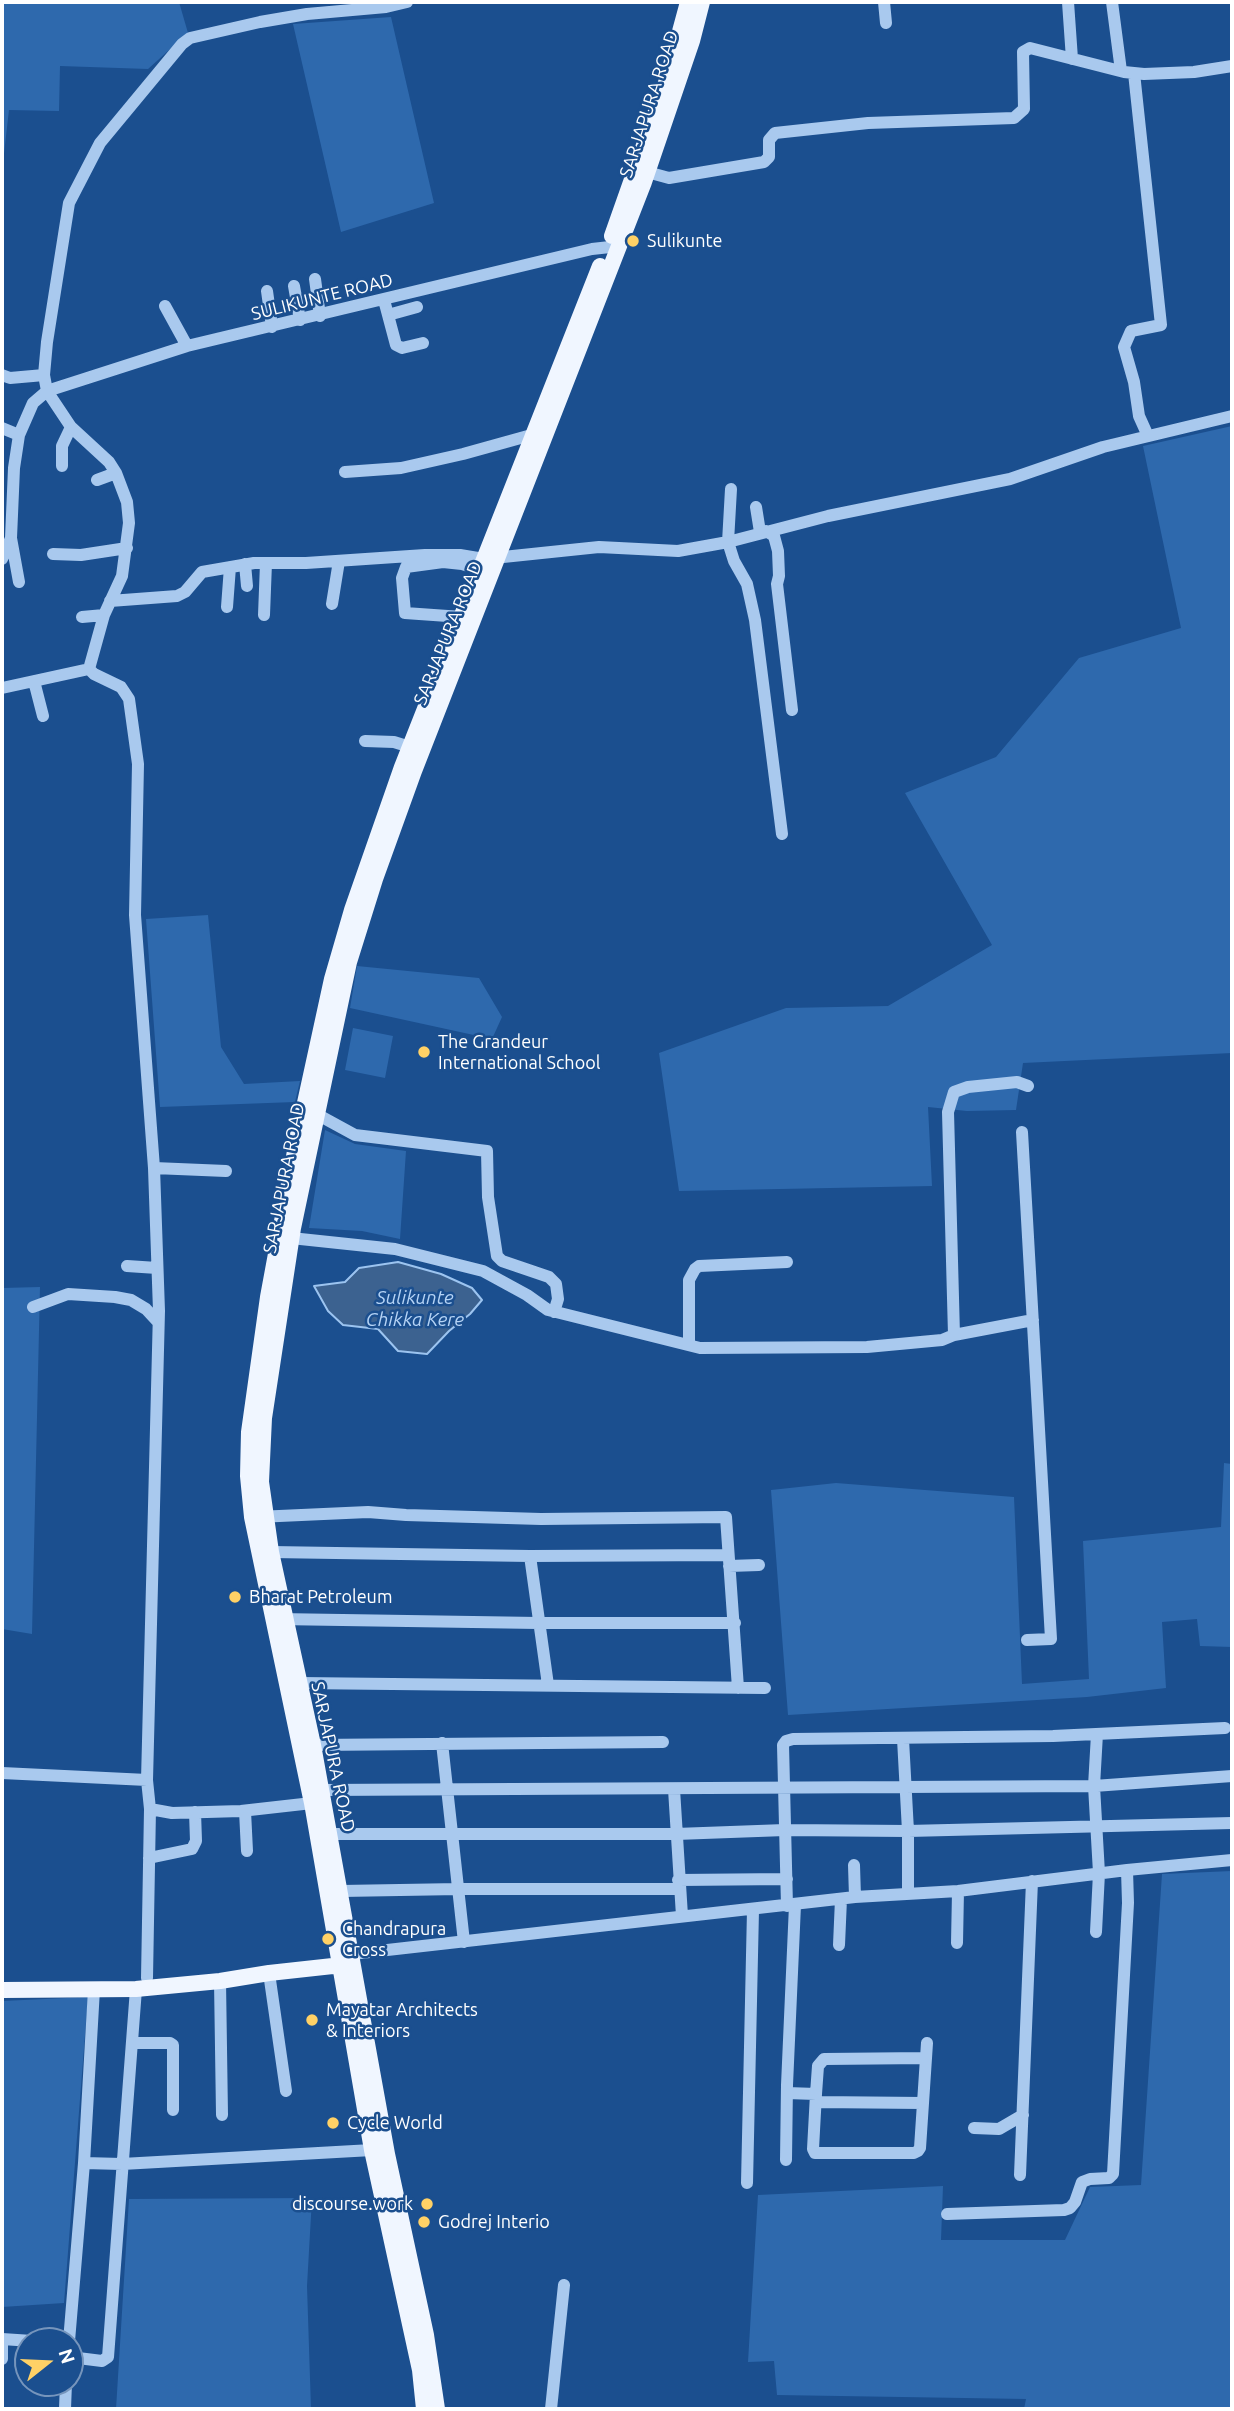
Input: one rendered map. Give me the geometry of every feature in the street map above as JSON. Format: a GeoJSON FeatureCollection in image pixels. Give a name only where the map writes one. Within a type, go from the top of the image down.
{"type":"FeatureCollection","features":[{"type":"Feature","properties":{"kind":"main road","name":"SARJAPURA ROAD"},"geometry":{"type":"LineString","coordinates":[[436,2409],[428,2346],[347,1960],[317,1797],[259,1517],[264,1418],[332,979],[361,880],[410,747],[462,617],[488,563],[613,246],[670,72],[688,2]]}},
{"type":"Feature","properties":{"kind":"main road","name":"SARJAPURA ROAD"},"geometry":{"type":"LineString","coordinates":[[424,2409],[420,2371],[372,2151],[347,1960],[341,1891],[330,1834],[317,1797],[313,1745],[299,1683],[279,1619],[271,1552],[248,1476],[249,1432],[268,1297],[310,1111],[349,962],[375,878],[535,434],[613,246],[648,172],[692,41],[702,2]]}},
{"type":"Feature","properties":{"kind":"main road"},"geometry":{"type":"LineString","coordinates":[[2,1981],[220,1981],[347,1960]]}},
{"type":"Feature","properties":{"kind":"main road"},"geometry":{"type":"LineString","coordinates":[[2,1990],[94,1989],[347,1960]]}},
{"type":"Feature","properties":{"kind":"street"},"geometry":{"type":"LineString","coordinates":[[89,669],[104,615],[122,576],[129,523],[127,502],[116,473],[109,462],[71,427],[47,391],[44,375],[67,209],[100,143],[185,41],[306,8],[386,7],[407,2]]}},
{"type":"Feature","properties":{"kind":"street"},"geometry":{"type":"LineString","coordinates":[[884,2],[886,23]]}},
{"type":"Feature","properties":{"kind":"street"},"geometry":{"type":"LineString","coordinates":[[1068,2],[1072,59]]}},
{"type":"Feature","properties":{"kind":"street"},"geometry":{"type":"LineString","coordinates":[[1112,2],[1161,325],[1131,331],[1124,347],[1135,382],[1139,416],[1148,436]]}},
{"type":"Feature","properties":{"kind":"street"},"geometry":{"type":"LineString","coordinates":[[648,172],[668,178],[764,162],[769,157],[769,140],[775,133],[868,123],[1014,118],[1024,109],[1023,58],[1026,49],[1030,48],[1124,72],[1150,75],[1232,66]]}},
{"type":"Feature","properties":{"kind":"street","name":"SULIKUNTE ROAD"},"geometry":{"type":"LineString","coordinates":[[47,391],[187,346],[613,246]]}},
{"type":"Feature","properties":{"kind":"street"},"geometry":{"type":"LineString","coordinates":[[315,279],[320,316]]}},
{"type":"Feature","properties":{"kind":"street"},"geometry":{"type":"LineString","coordinates":[[294,286],[300,320]]}},
{"type":"Feature","properties":{"kind":"street"},"geometry":{"type":"LineString","coordinates":[[267,291],[272,327]]}},
{"type":"Feature","properties":{"kind":"street"},"geometry":{"type":"LineString","coordinates":[[384,300],[398,348],[423,343]]}},
{"type":"Feature","properties":{"kind":"street"},"geometry":{"type":"LineString","coordinates":[[165,306],[187,346]]}},
{"type":"Feature","properties":{"kind":"street"},"geometry":{"type":"LineString","coordinates":[[388,315],[417,307]]}},
{"type":"Feature","properties":{"kind":"street"},"geometry":{"type":"LineString","coordinates":[[2,375],[44,375]]}},
{"type":"Feature","properties":{"kind":"street"},"geometry":{"type":"LineString","coordinates":[[2,559],[7,539],[8,466],[33,403],[47,391]]}},
{"type":"Feature","properties":{"kind":"street"},"geometry":{"type":"LineString","coordinates":[[462,617],[405,612],[402,578],[406,567],[443,562],[488,563],[599,547],[678,551],[728,542],[828,516],[1010,479],[1103,447],[1232,416]]}},
{"type":"Feature","properties":{"kind":"street"},"geometry":{"type":"LineString","coordinates":[[62,466],[62,446],[71,427]]}},
{"type":"Feature","properties":{"kind":"street"},"geometry":{"type":"LineString","coordinates":[[2,428],[19,435]]}},
{"type":"Feature","properties":{"kind":"street"},"geometry":{"type":"LineString","coordinates":[[345,472],[401,468],[535,434]]}},
{"type":"Feature","properties":{"kind":"street"},"geometry":{"type":"LineString","coordinates":[[97,480],[116,473]]}},
{"type":"Feature","properties":{"kind":"street"},"geometry":{"type":"LineString","coordinates":[[731,489],[728,542],[734,561],[747,584],[755,620],[782,834]]}},
{"type":"Feature","properties":{"kind":"street"},"geometry":{"type":"LineString","coordinates":[[756,507],[763,531],[774,536],[778,551],[777,584],[792,710]]}},
{"type":"Feature","properties":{"kind":"street"},"geometry":{"type":"LineString","coordinates":[[7,539],[19,582]]}},
{"type":"Feature","properties":{"kind":"street"},"geometry":{"type":"LineString","coordinates":[[53,554],[81,555],[127,548]]}},
{"type":"Feature","properties":{"kind":"street"},"geometry":{"type":"LineString","coordinates":[[110,601],[177,596],[185,592],[202,572],[245,564],[306,564],[425,555],[460,555],[488,563]]}},
{"type":"Feature","properties":{"kind":"street"},"geometry":{"type":"LineString","coordinates":[[332,604],[339,561]]}},
{"type":"Feature","properties":{"kind":"street"},"geometry":{"type":"LineString","coordinates":[[264,615],[266,563]]}},
{"type":"Feature","properties":{"kind":"street"},"geometry":{"type":"LineString","coordinates":[[245,564],[247,586]]}},
{"type":"Feature","properties":{"kind":"street"},"geometry":{"type":"LineString","coordinates":[[227,607],[230,567]]}},
{"type":"Feature","properties":{"kind":"street"},"geometry":{"type":"LineString","coordinates":[[82,617],[104,615]]}},
{"type":"Feature","properties":{"kind":"street"},"geometry":{"type":"LineString","coordinates":[[2,688],[89,669]]}},
{"type":"Feature","properties":{"kind":"street"},"geometry":{"type":"LineString","coordinates":[[84,2359],[102,2361],[107,2357],[132,2043],[141,1983],[149,1858],[150,1809],[147,1780],[158,1322],[154,1168],[135,915],[138,764],[126,693],[121,687],[89,669]]}},
{"type":"Feature","properties":{"kind":"street"},"geometry":{"type":"LineString","coordinates":[[34,681],[43,716]]}},
{"type":"Feature","properties":{"kind":"street"},"geometry":{"type":"LineString","coordinates":[[365,741],[394,742],[410,747]]}},
{"type":"Feature","properties":{"kind":"street"},"geometry":{"type":"LineString","coordinates":[[954,1335],[948,1112],[954,1092],[968,1087],[1017,1082],[1028,1086]]}},
{"type":"Feature","properties":{"kind":"street"},"geometry":{"type":"LineString","coordinates":[[310,1111],[355,1135],[487,1151],[488,1197],[497,1256],[502,1261],[550,1277],[556,1284],[558,1299],[555,1312]]}},
{"type":"Feature","properties":{"kind":"street"},"geometry":{"type":"LineString","coordinates":[[1021,1132],[1051,1639],[1027,1640]]}},
{"type":"Feature","properties":{"kind":"street"},"geometry":{"type":"LineString","coordinates":[[154,1168],[226,1171]]}},
{"type":"Feature","properties":{"kind":"street"},"geometry":{"type":"LineString","coordinates":[[291,1238],[395,1249],[483,1271],[555,1312],[700,1348],[867,1347],[942,1340],[954,1335],[1032,1320]]}},
{"type":"Feature","properties":{"kind":"street"},"geometry":{"type":"LineString","coordinates":[[689,1345],[689,1280],[695,1269],[699,1266],[787,1262]]}},
{"type":"Feature","properties":{"kind":"street"},"geometry":{"type":"LineString","coordinates":[[127,1266],[157,1268]]}},
{"type":"Feature","properties":{"kind":"street"},"geometry":{"type":"LineString","coordinates":[[33,1307],[68,1294],[115,1297],[131,1300],[158,1322]]}},
{"type":"Feature","properties":{"kind":"street"},"geometry":{"type":"LineString","coordinates":[[259,1517],[368,1512],[527,1518],[726,1517],[738,1688]]}},
{"type":"Feature","properties":{"kind":"street"},"geometry":{"type":"LineString","coordinates":[[271,1552],[729,1560],[759,1565]]}},
{"type":"Feature","properties":{"kind":"street"},"geometry":{"type":"LineString","coordinates":[[530,1556],[548,1685]]}},
{"type":"Feature","properties":{"kind":"street"},"geometry":{"type":"LineString","coordinates":[[279,1619],[735,1623]]}},
{"type":"Feature","properties":{"kind":"street"},"geometry":{"type":"LineString","coordinates":[[299,1683],[765,1688]]}},
{"type":"Feature","properties":{"kind":"street"},"geometry":{"type":"LineString","coordinates":[[786,2160],[791,1905],[785,1830],[783,1745],[786,1741],[1097,1734],[1226,1728]]}},
{"type":"Feature","properties":{"kind":"street"},"geometry":{"type":"LineString","coordinates":[[1096,1932],[1099,1873],[1094,1786],[1097,1734]]}},
{"type":"Feature","properties":{"kind":"street"},"geometry":{"type":"LineString","coordinates":[[903,1739],[908,1894]]}},
{"type":"Feature","properties":{"kind":"street"},"geometry":{"type":"LineString","coordinates":[[313,1745],[663,1742]]}},
{"type":"Feature","properties":{"kind":"street"},"geometry":{"type":"LineString","coordinates":[[442,1743],[464,1942]]}},
{"type":"Feature","properties":{"kind":"street"},"geometry":{"type":"LineString","coordinates":[[2,1773],[147,1780]]}},
{"type":"Feature","properties":{"kind":"street"},"geometry":{"type":"LineString","coordinates":[[150,1809],[172,1813],[245,1811],[317,1797],[448,1790],[1094,1786],[1232,1776]]}},
{"type":"Feature","properties":{"kind":"street"},"geometry":{"type":"LineString","coordinates":[[674,1789],[682,1916]]}},
{"type":"Feature","properties":{"kind":"street"},"geometry":{"type":"LineString","coordinates":[[245,1811],[247,1851]]}},
{"type":"Feature","properties":{"kind":"street"},"geometry":{"type":"LineString","coordinates":[[149,1858],[192,1849],[196,1841],[195,1812]]}},
{"type":"Feature","properties":{"kind":"street"},"geometry":{"type":"LineString","coordinates":[[330,1834],[676,1835],[785,1830],[908,1831],[1232,1823]]}},
{"type":"Feature","properties":{"kind":"street"},"geometry":{"type":"LineString","coordinates":[[347,1960],[464,1942],[645,1923],[682,1916],[855,1897],[958,1891],[1232,1860]]}},
{"type":"Feature","properties":{"kind":"street"},"geometry":{"type":"LineString","coordinates":[[854,1865],[855,1897]]}},
{"type":"Feature","properties":{"kind":"street"},"geometry":{"type":"LineString","coordinates":[[947,2214],[1064,2210],[1075,2202],[1082,2182],[1109,2178],[1113,2174],[1128,1903],[1127,1870]]}},
{"type":"Feature","properties":{"kind":"street"},"geometry":{"type":"LineString","coordinates":[[341,1891],[679,1885],[787,1879]]}},
{"type":"Feature","properties":{"kind":"street"},"geometry":{"type":"LineString","coordinates":[[1020,2175],[1032,1881]]}},
{"type":"Feature","properties":{"kind":"street"},"geometry":{"type":"LineString","coordinates":[[957,1943],[958,1891]]}},
{"type":"Feature","properties":{"kind":"street"},"geometry":{"type":"LineString","coordinates":[[839,1945],[841,1899]]}},
{"type":"Feature","properties":{"kind":"street"},"geometry":{"type":"LineString","coordinates":[[747,2183],[753,1909]]}},
{"type":"Feature","properties":{"kind":"street"},"geometry":{"type":"LineString","coordinates":[[269,1973],[286,2091]]}},
{"type":"Feature","properties":{"kind":"street"},"geometry":{"type":"LineString","coordinates":[[220,1981],[222,2115]]}},
{"type":"Feature","properties":{"kind":"street"},"geometry":{"type":"LineString","coordinates":[[70,2327],[84,2163],[94,1989]]}},
{"type":"Feature","properties":{"kind":"street"},"geometry":{"type":"LineString","coordinates":[[132,2043],[173,2045],[173,2110]]}},
{"type":"Feature","properties":{"kind":"street"},"geometry":{"type":"LineString","coordinates":[[926,2058],[824,2059],[818,2066],[813,2149],[820,2154],[918,2151],[920,2148],[926,2058],[927,2043]]}},
{"type":"Feature","properties":{"kind":"street"},"geometry":{"type":"LineString","coordinates":[[787,2093],[816,2098],[923,2103]]}},
{"type":"Feature","properties":{"kind":"street"},"geometry":{"type":"LineString","coordinates":[[974,2128],[999,2129],[1023,2115]]}},
{"type":"Feature","properties":{"kind":"street"},"geometry":{"type":"LineString","coordinates":[[84,2163],[122,2164],[372,2151]]}},
{"type":"Feature","properties":{"kind":"street"},"geometry":{"type":"LineString","coordinates":[[551,2409],[564,2285]]}},
{"type":"Feature","properties":{"kind":"street"},"geometry":{"type":"LineString","coordinates":[[2,2339],[2,2359]]}},
{"type":"Feature","properties":{"kind":"shaded area"},"geometry":{"type":"Polygon","coordinates":[[[2,2],[179,2],[188,33],[148,69],[60,66],[59,111],[9,110],[2,171],[2,2]]]}},
{"type":"Feature","properties":{"kind":"shaded area"},"geometry":{"type":"Polygon","coordinates":[[[391,17],[434,203],[341,232],[293,24],[391,17]]]}},
{"type":"Feature","properties":{"kind":"shaded area"},"geometry":{"type":"Polygon","coordinates":[[[1232,426],[1232,1053],[1023,1063],[1016,1110],[967,1111],[928,1107],[932,1186],[679,1191],[659,1053],[786,1008],[888,1006],[992,945],[905,793],[996,757],[1079,658],[1181,628],[1143,446],[1232,426]]]}},
{"type":"Feature","properties":{"kind":"shaded area"},"geometry":{"type":"Polygon","coordinates":[[[208,915],[221,1047],[244,1084],[300,1081],[295,1102],[160,1107],[146,919],[208,915]]]}},
{"type":"Feature","properties":{"kind":"shaded area"},"geometry":{"type":"Polygon","coordinates":[[[357,966],[479,978],[502,1017],[492,1039],[350,1008],[357,966]]]}},
{"type":"Feature","properties":{"kind":"shaded area"},"geometry":{"type":"Polygon","coordinates":[[[353,1028],[393,1036],[385,1078],[345,1070],[353,1028]]]}},
{"type":"Feature","properties":{"kind":"shaded area"},"geometry":{"type":"Polygon","coordinates":[[[325,1130],[355,1144],[406,1151],[400,1239],[362,1231],[309,1228],[325,1130]]]}},
{"type":"Feature","properties":{"kind":"shaded area"},"geometry":{"type":"Polygon","coordinates":[[[40,1287],[32,1634],[2,1629],[2,1288],[40,1287]]]}},
{"type":"Feature","properties":{"kind":"shaded area"},"geometry":{"type":"Polygon","coordinates":[[[1224,1463],[1232,1464],[1232,1647],[1200,1646],[1197,1619],[1162,1622],[1166,1688],[1087,1697],[788,1715],[771,1490],[836,1483],[1014,1497],[1022,1684],[1089,1679],[1083,1541],[1221,1527],[1224,1463]]]}},
{"type":"Feature","properties":{"kind":"shaded area"},"geometry":{"type":"Polygon","coordinates":[[[1232,1871],[1232,2409],[1024,2409],[1026,2399],[777,2395],[774,2361],[748,2362],[758,2195],[943,2186],[941,2240],[1065,2240],[1090,2187],[1141,2185],[1162,1874],[1232,1871]]]}},
{"type":"Feature","properties":{"kind":"shaded area"},"geometry":{"type":"Polygon","coordinates":[[[88,1997],[64,2303],[2,2307],[2,2001],[88,1997]]]}},
{"type":"Feature","properties":{"kind":"shaded area"},"geometry":{"type":"Polygon","coordinates":[[[312,2198],[307,2286],[311,2409],[116,2409],[129,2199],[312,2198]]]}},
{"type":"Feature","properties":{"kind":"water","name":"Sulikunte Chikka Kere"},"geometry":{"type":"Polygon","coordinates":[[[398,1262],[441,1274],[472,1288],[482,1300],[427,1354],[398,1351],[378,1329],[343,1325],[328,1311],[314,1286],[345,1282],[359,1268],[398,1262]]]}},
{"type":"Feature","properties":{"kind":"place","name":"Sulikunte"},"geometry":{"type":"Point","coordinates":[633,241]}},
{"type":"Feature","properties":{"kind":"place","name":"The Grandeur International School"},"geometry":{"type":"Point","coordinates":[424,1052]}},
{"type":"Feature","properties":{"kind":"place","name":"Bharat Petroleum"},"geometry":{"type":"Point","coordinates":[235,1597]}},
{"type":"Feature","properties":{"kind":"place","name":"Chandrapura Cross"},"geometry":{"type":"Point","coordinates":[328,1939]}},
{"type":"Feature","properties":{"kind":"place","name":"Mayatar Architects & Interiors"},"geometry":{"type":"Point","coordinates":[312,2020]}},
{"type":"Feature","properties":{"kind":"place","name":"Cycle World"},"geometry":{"type":"Point","coordinates":[333,2123]}},
{"type":"Feature","properties":{"kind":"place","name":"discourse.work"},"geometry":{"type":"Point","coordinates":[427,2204]}},
{"type":"Feature","properties":{"kind":"place","name":"Godrej Interio"},"geometry":{"type":"Point","coordinates":[424,2222]}}]}
